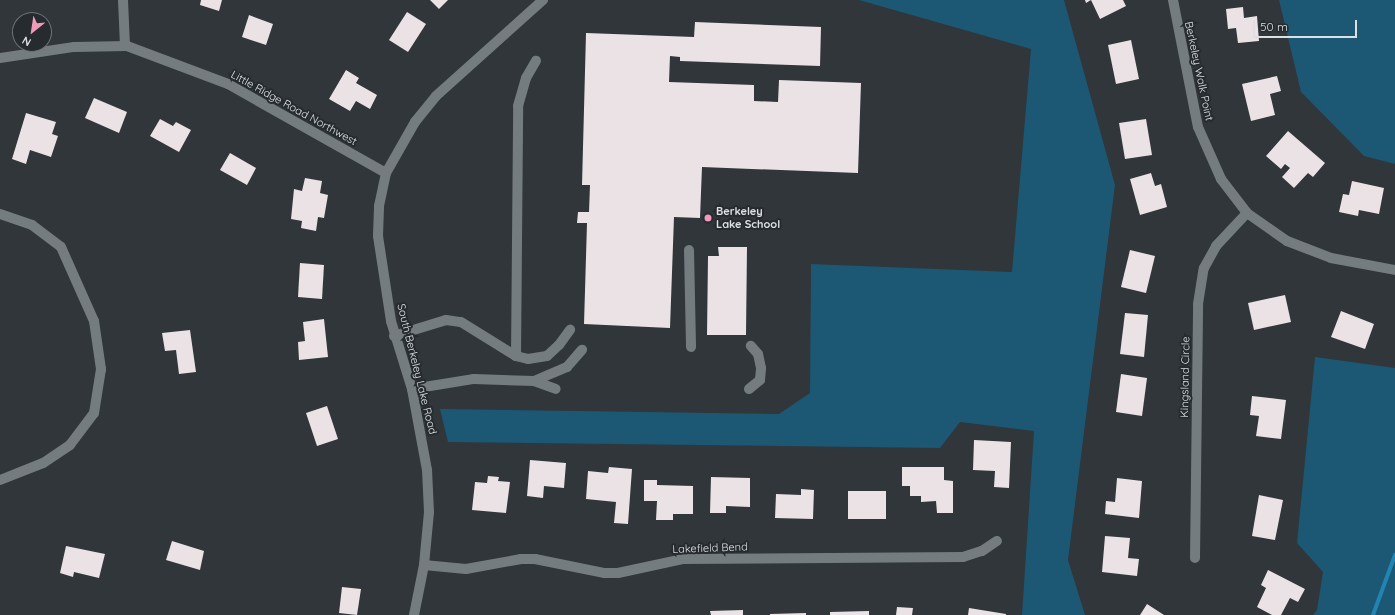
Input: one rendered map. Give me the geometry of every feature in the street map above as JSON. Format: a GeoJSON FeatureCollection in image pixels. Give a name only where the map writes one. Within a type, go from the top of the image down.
{"type":"FeatureCollection","features":[{"type":"Feature","properties":{"kind":"street"},"geometry":{"type":"LineString","coordinates":[[123,0],[125,46]]}},
{"type":"Feature","properties":{"kind":"street","name":"South Berkeley Lake Road"},"geometry":{"type":"LineString","coordinates":[[414,615],[424,565],[429,512],[427,470],[412,389],[394,336],[378,236],[379,206],[386,172],[415,122],[436,96],[543,0]]}},
{"type":"Feature","properties":{"kind":"street","name":"Berkeley Walk Point"},"geometry":{"type":"LineString","coordinates":[[1173,0],[1198,127],[1221,179],[1247,212],[1287,241],[1331,258],[1395,270]]}},
{"type":"Feature","properties":{"kind":"street","name":"Little Ridge Road Northwest"},"geometry":{"type":"LineString","coordinates":[[0,58],[74,47],[125,46],[228,84],[386,172]]}},
{"type":"Feature","properties":{"kind":"street"},"geometry":{"type":"LineString","coordinates":[[516,356],[518,106],[526,78],[536,61]]}},
{"type":"Feature","properties":{"kind":"street","name":"Kingsland Circle"},"geometry":{"type":"LineString","coordinates":[[1195,558],[1198,304],[1204,268],[1216,246],[1247,212]]}},
{"type":"Feature","properties":{"kind":"street"},"geometry":{"type":"LineString","coordinates":[[0,214],[32,225],[61,247],[94,321],[101,368],[94,413],[70,445],[43,462],[0,480]]}},
{"type":"Feature","properties":{"kind":"street"},"geometry":{"type":"LineString","coordinates":[[689,250],[691,347]]}},
{"type":"Feature","properties":{"kind":"street"},"geometry":{"type":"LineString","coordinates":[[394,336],[446,320],[461,322],[516,356],[528,359],[547,356],[559,346],[570,330]]}},
{"type":"Feature","properties":{"kind":"street"},"geometry":{"type":"LineString","coordinates":[[749,388],[760,380],[761,368],[758,354],[751,346]]}},
{"type":"Feature","properties":{"kind":"street"},"geometry":{"type":"LineString","coordinates":[[534,381],[567,367],[582,350]]}},
{"type":"Feature","properties":{"kind":"street"},"geometry":{"type":"LineString","coordinates":[[412,389],[440,382],[474,379],[534,381],[556,388]]}},
{"type":"Feature","properties":{"kind":"street","name":"Lakefield Bend"},"geometry":{"type":"LineString","coordinates":[[424,565],[466,568],[521,559],[618,573],[683,560],[963,557],[982,551],[997,541]]}},
{"type":"Feature","properties":{"kind":"shaded area"},"geometry":{"type":"Polygon","coordinates":[[[859,0],[1064,0],[1115,185],[1068,560],[1085,615],[1022,615],[1034,431],[960,422],[940,448],[448,442],[440,409],[779,414],[810,393],[811,264],[1012,272],[1031,49],[859,0]]]}},
{"type":"Feature","properties":{"kind":"shaded area"},"geometry":{"type":"Polygon","coordinates":[[[1279,0],[1395,0],[1395,164],[1364,156],[1301,92],[1279,0]]]}},
{"type":"Feature","properties":{"kind":"shaded area"},"geometry":{"type":"Polygon","coordinates":[[[1315,357],[1395,368],[1395,615],[1313,615],[1317,610],[1323,572],[1297,543],[1315,357]]]}},
{"type":"Feature","properties":{"kind":"building"},"geometry":{"type":"Polygon","coordinates":[[[201,0],[222,0],[219,11],[200,5],[201,0]]]}},
{"type":"Feature","properties":{"kind":"building"},"geometry":{"type":"Polygon","coordinates":[[[430,0],[448,0],[439,9],[430,0]]]}},
{"type":"Feature","properties":{"kind":"building"},"geometry":{"type":"Polygon","coordinates":[[[1091,0],[1123,0],[1126,6],[1100,19],[1091,0]]]}},
{"type":"Feature","properties":{"kind":"building"},"geometry":{"type":"Polygon","coordinates":[[[1243,7],[1244,18],[1257,16],[1259,41],[1238,43],[1236,28],[1228,29],[1226,9],[1243,7]]]}},
{"type":"Feature","properties":{"kind":"building"},"geometry":{"type":"Polygon","coordinates":[[[407,12],[426,24],[408,52],[389,40],[407,12]]]}},
{"type":"Feature","properties":{"kind":"building"},"geometry":{"type":"Polygon","coordinates":[[[249,15],[273,24],[266,45],[242,37],[249,15]]]}},
{"type":"Feature","properties":{"kind":"building"},"geometry":{"type":"Polygon","coordinates":[[[695,22],[821,27],[820,66],[680,61],[680,57],[670,56],[669,82],[754,85],[754,101],[778,102],[779,80],[861,83],[858,173],[702,167],[700,218],[674,217],[670,328],[584,324],[587,223],[577,223],[578,212],[589,212],[590,185],[582,185],[586,33],[694,37],[695,22]]]}},
{"type":"Feature","properties":{"kind":"building"},"geometry":{"type":"Polygon","coordinates":[[[1131,40],[1139,79],[1116,84],[1108,45],[1131,40]]]}},
{"type":"Feature","properties":{"kind":"building"},"geometry":{"type":"Polygon","coordinates":[[[346,70],[359,78],[356,83],[377,95],[370,109],[356,101],[350,111],[329,99],[346,70]]]}},
{"type":"Feature","properties":{"kind":"building"},"geometry":{"type":"Polygon","coordinates":[[[1277,76],[1281,91],[1270,94],[1275,115],[1251,121],[1242,84],[1277,76]]]}},
{"type":"Feature","properties":{"kind":"building"},"geometry":{"type":"Polygon","coordinates":[[[94,98],[127,112],[119,133],[85,118],[94,98]]]}},
{"type":"Feature","properties":{"kind":"building"},"geometry":{"type":"Polygon","coordinates":[[[26,113],[56,122],[52,134],[58,136],[51,157],[30,150],[26,164],[12,159],[26,113]]]}},
{"type":"Feature","properties":{"kind":"building"},"geometry":{"type":"Polygon","coordinates":[[[160,119],[173,126],[176,122],[191,130],[179,152],[150,136],[160,119]]]}},
{"type":"Feature","properties":{"kind":"building"},"geometry":{"type":"Polygon","coordinates":[[[1146,119],[1152,155],[1125,159],[1119,123],[1146,119]]]}},
{"type":"Feature","properties":{"kind":"building"},"geometry":{"type":"Polygon","coordinates":[[[1288,131],[1325,163],[1313,177],[1308,173],[1294,188],[1282,177],[1290,168],[1285,164],[1281,169],[1266,156],[1288,131]]]}},
{"type":"Feature","properties":{"kind":"building"},"geometry":{"type":"Polygon","coordinates":[[[230,153],[256,168],[247,185],[220,170],[230,153]]]}},
{"type":"Feature","properties":{"kind":"building"},"geometry":{"type":"Polygon","coordinates":[[[1151,173],[1155,186],[1161,184],[1167,207],[1140,215],[1130,179],[1151,173]]]}},
{"type":"Feature","properties":{"kind":"building"},"geometry":{"type":"Polygon","coordinates":[[[305,178],[322,181],[320,193],[328,195],[324,218],[318,217],[316,231],[301,228],[302,221],[291,219],[294,189],[302,191],[305,178]]]}},
{"type":"Feature","properties":{"kind":"building"},"geometry":{"type":"Polygon","coordinates":[[[1352,181],[1384,188],[1379,214],[1359,210],[1358,216],[1339,212],[1343,194],[1349,195],[1352,181]]]}},
{"type":"Feature","properties":{"kind":"building"},"geometry":{"type":"Polygon","coordinates":[[[718,247],[747,247],[746,335],[707,335],[708,256],[719,256],[718,247]]]}},
{"type":"Feature","properties":{"kind":"building"},"geometry":{"type":"Polygon","coordinates":[[[1130,250],[1155,256],[1146,293],[1121,287],[1130,250]]]}},
{"type":"Feature","properties":{"kind":"building"},"geometry":{"type":"Polygon","coordinates":[[[300,263],[324,265],[322,299],[298,297],[300,263]]]}},
{"type":"Feature","properties":{"kind":"building"},"geometry":{"type":"Polygon","coordinates":[[[1285,295],[1291,322],[1254,330],[1248,303],[1285,295]]]}},
{"type":"Feature","properties":{"kind":"building"},"geometry":{"type":"Polygon","coordinates":[[[1341,311],[1374,324],[1365,349],[1331,337],[1341,311]]]}},
{"type":"Feature","properties":{"kind":"building"},"geometry":{"type":"Polygon","coordinates":[[[1125,313],[1148,315],[1144,357],[1120,354],[1125,313]]]}},
{"type":"Feature","properties":{"kind":"building"},"geometry":{"type":"Polygon","coordinates":[[[324,319],[328,357],[299,360],[298,342],[305,341],[303,322],[324,319]]]}},
{"type":"Feature","properties":{"kind":"building"},"geometry":{"type":"Polygon","coordinates":[[[190,330],[196,372],[179,374],[176,350],[165,351],[162,333],[190,330]]]}},
{"type":"Feature","properties":{"kind":"building"},"geometry":{"type":"Polygon","coordinates":[[[1121,374],[1147,378],[1142,416],[1116,412],[1121,374]]]}},
{"type":"Feature","properties":{"kind":"building"},"geometry":{"type":"Polygon","coordinates":[[[1252,396],[1286,400],[1281,439],[1256,436],[1259,416],[1250,415],[1252,396]]]}},
{"type":"Feature","properties":{"kind":"building"},"geometry":{"type":"Polygon","coordinates":[[[327,406],[338,439],[317,446],[306,413],[327,406]]]}},
{"type":"Feature","properties":{"kind":"building"},"geometry":{"type":"Polygon","coordinates":[[[974,440],[1011,442],[1009,488],[994,487],[995,471],[973,470],[974,440]]]}},
{"type":"Feature","properties":{"kind":"building"},"geometry":{"type":"Polygon","coordinates":[[[530,460],[566,463],[564,488],[544,486],[543,498],[527,496],[530,460]]]}},
{"type":"Feature","properties":{"kind":"building"},"geometry":{"type":"Polygon","coordinates":[[[609,467],[632,469],[628,524],[614,523],[616,502],[586,499],[588,471],[608,473],[609,467]]]}},
{"type":"Feature","properties":{"kind":"building"},"geometry":{"type":"Polygon","coordinates":[[[902,467],[944,467],[944,480],[953,481],[953,513],[937,513],[936,501],[921,502],[921,496],[910,496],[910,486],[902,486],[902,467]]]}},
{"type":"Feature","properties":{"kind":"building"},"geometry":{"type":"Polygon","coordinates":[[[488,476],[499,477],[498,481],[510,482],[506,513],[472,510],[475,482],[487,483],[488,476]]]}},
{"type":"Feature","properties":{"kind":"building"},"geometry":{"type":"Polygon","coordinates":[[[711,477],[750,478],[750,507],[726,506],[726,513],[710,513],[711,477]]]}},
{"type":"Feature","properties":{"kind":"building"},"geometry":{"type":"Polygon","coordinates":[[[1117,478],[1142,481],[1139,518],[1105,514],[1106,501],[1115,502],[1117,478]]]}},
{"type":"Feature","properties":{"kind":"building"},"geometry":{"type":"Polygon","coordinates":[[[644,480],[657,480],[657,485],[693,486],[693,514],[673,514],[673,520],[656,520],[657,501],[644,501],[644,480]]]}},
{"type":"Feature","properties":{"kind":"building"},"geometry":{"type":"Polygon","coordinates":[[[801,489],[814,490],[813,519],[775,518],[776,494],[801,495],[801,489]]]}},
{"type":"Feature","properties":{"kind":"building"},"geometry":{"type":"Polygon","coordinates":[[[848,491],[886,491],[886,519],[848,519],[848,491]]]}},
{"type":"Feature","properties":{"kind":"building"},"geometry":{"type":"Polygon","coordinates":[[[1259,495],[1283,500],[1275,540],[1252,536],[1259,495]]]}},
{"type":"Feature","properties":{"kind":"building"},"geometry":{"type":"Polygon","coordinates":[[[1105,536],[1130,538],[1128,558],[1139,559],[1137,576],[1102,572],[1105,536]]]}},
{"type":"Feature","properties":{"kind":"building"},"geometry":{"type":"Polygon","coordinates":[[[172,541],[204,551],[200,570],[166,560],[172,541]]]}},
{"type":"Feature","properties":{"kind":"building"},"geometry":{"type":"Polygon","coordinates":[[[66,546],[105,554],[99,578],[74,572],[73,577],[60,573],[66,546]]]}},
{"type":"Feature","properties":{"kind":"building"},"geometry":{"type":"Polygon","coordinates":[[[1268,570],[1305,589],[1298,602],[1290,598],[1281,615],[1272,615],[1257,607],[1266,588],[1261,585],[1268,570]]]}},
{"type":"Feature","properties":{"kind":"building"},"geometry":{"type":"Polygon","coordinates":[[[342,587],[361,589],[357,615],[339,613],[342,587]]]}},
{"type":"Feature","properties":{"kind":"building"},"geometry":{"type":"Polygon","coordinates":[[[1147,604],[1164,615],[1140,615],[1147,604]]]}},
{"type":"Feature","properties":{"kind":"building"},"geometry":{"type":"Polygon","coordinates":[[[897,607],[913,608],[912,615],[896,615],[897,607]]]}},
{"type":"Feature","properties":{"kind":"building"},"geometry":{"type":"Polygon","coordinates":[[[969,608],[1006,614],[1006,615],[968,615],[969,608]]]}},
{"type":"Feature","properties":{"kind":"building"},"geometry":{"type":"Polygon","coordinates":[[[743,610],[743,615],[711,615],[710,611],[743,610]]]}},
{"type":"Feature","properties":{"kind":"building"},"geometry":{"type":"Polygon","coordinates":[[[869,611],[869,615],[830,615],[830,612],[869,611]]]}},
{"type":"Feature","properties":{"kind":"building"},"geometry":{"type":"Polygon","coordinates":[[[806,613],[806,615],[770,615],[770,614],[806,613]]]}},
{"type":"Feature","properties":{"kind":"waterway"},"geometry":{"type":"LineString","coordinates":[[1373,615],[1395,555]]}},
{"type":"Feature","properties":{"kind":"place","name":"Berkeley Lake School"},"geometry":{"type":"Point","coordinates":[708,218]}}]}
